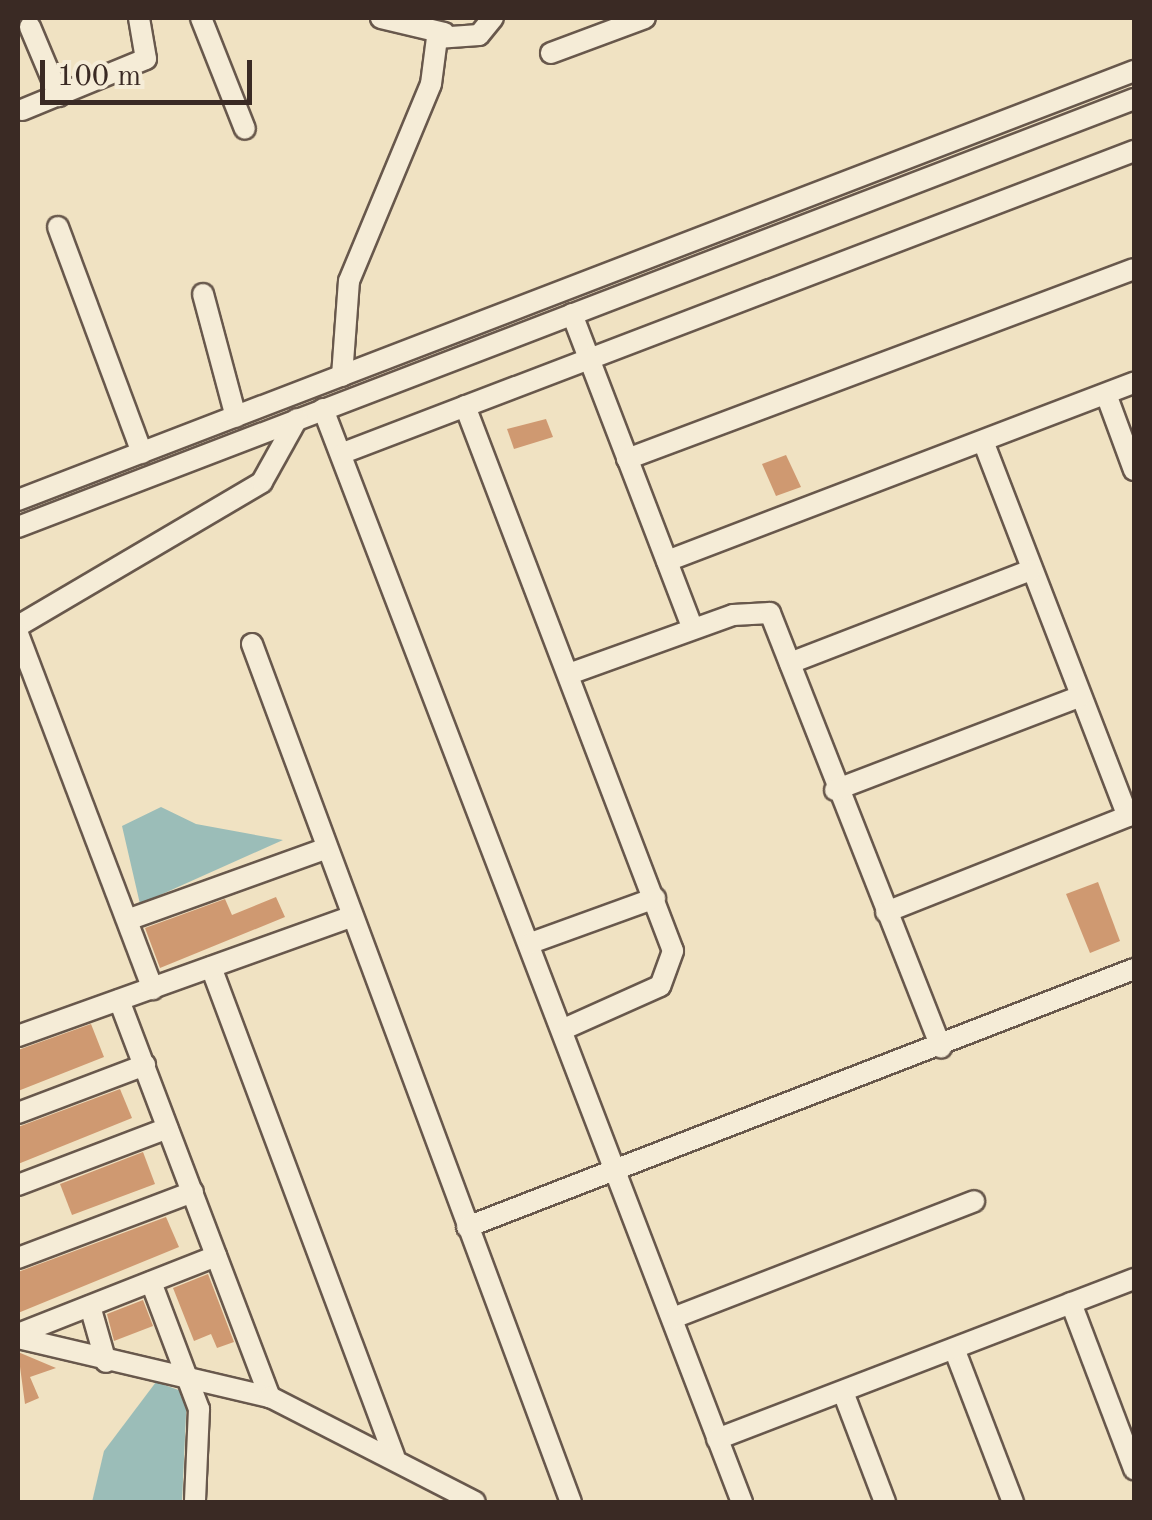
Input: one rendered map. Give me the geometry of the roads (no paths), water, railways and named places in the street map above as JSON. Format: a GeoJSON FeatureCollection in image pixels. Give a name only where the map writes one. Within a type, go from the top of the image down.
{"type":"FeatureCollection","features":[{"type":"Feature","properties":{"kind":"street"},"geometry":{"type":"LineString","coordinates":[[22,110],[146,59],[139,18]]}},
{"type":"Feature","properties":{"kind":"street"},"geometry":{"type":"LineString","coordinates":[[201,18],[246,128]]}},
{"type":"Feature","properties":{"kind":"street"},"geometry":{"type":"LineString","coordinates":[[381,18],[444,33],[478,35],[493,18]]}},
{"type":"Feature","properties":{"kind":"street"},"geometry":{"type":"LineString","coordinates":[[551,53],[645,18]]}},
{"type":"Feature","properties":{"kind":"street"},"geometry":{"type":"LineString","coordinates":[[30,27],[58,96]]}},
{"type":"Feature","properties":{"kind":"street"},"geometry":{"type":"LineString","coordinates":[[342,376],[349,281],[444,33]]}},
{"type":"Feature","properties":{"kind":"street"},"geometry":{"type":"LineString","coordinates":[[18,500],[1134,71]]}},
{"type":"Feature","properties":{"kind":"street"},"geometry":{"type":"LineString","coordinates":[[18,526],[1134,99]]}},
{"type":"Feature","properties":{"kind":"street"},"geometry":{"type":"LineString","coordinates":[[343,454],[1134,152]]}},
{"type":"Feature","properties":{"kind":"street"},"geometry":{"type":"LineString","coordinates":[[58,227],[142,453]]}},
{"type":"Feature","properties":{"kind":"street"},"geometry":{"type":"LineString","coordinates":[[628,460],[1134,270]]}},
{"type":"Feature","properties":{"kind":"street"},"geometry":{"type":"LineString","coordinates":[[203,294],[236,417]]}},
{"type":"Feature","properties":{"kind":"street"},"geometry":{"type":"LineString","coordinates":[[572,314],[693,630]]}},
{"type":"Feature","properties":{"kind":"street"},"geometry":{"type":"LineString","coordinates":[[667,561],[1134,382]]}},
{"type":"Feature","properties":{"kind":"street"},"geometry":{"type":"LineString","coordinates":[[1106,394],[1134,470]]}},
{"type":"Feature","properties":{"kind":"street"},"geometry":{"type":"LineString","coordinates":[[465,406],[673,950],[668,977],[564,1028]]}},
{"type":"Feature","properties":{"kind":"street"},"geometry":{"type":"LineString","coordinates":[[323,408],[564,1028],[742,1502]]}},
{"type":"Feature","properties":{"kind":"street"},"geometry":{"type":"LineString","coordinates":[[18,626],[262,482],[297,419]]}},
{"type":"Feature","properties":{"kind":"street"},"geometry":{"type":"LineString","coordinates":[[886,912],[1131,815],[982,441]]}},
{"type":"Feature","properties":{"kind":"street"},"geometry":{"type":"LineString","coordinates":[[790,663],[1031,570]]}},
{"type":"Feature","properties":{"kind":"street"},"geometry":{"type":"LineString","coordinates":[[569,674],[693,630],[764,610],[790,663],[835,790],[941,1048]]}},
{"type":"Feature","properties":{"kind":"street"},"geometry":{"type":"LineString","coordinates":[[18,634],[130,919],[153,989]]}},
{"type":"Feature","properties":{"kind":"street"},"geometry":{"type":"LineString","coordinates":[[252,644],[324,849],[572,1502]]}},
{"type":"Feature","properties":{"kind":"street"},"geometry":{"type":"LineString","coordinates":[[835,790],[1081,696]]}},
{"type":"Feature","properties":{"kind":"street"},"geometry":{"type":"LineString","coordinates":[[130,919],[324,849]]}},
{"type":"Feature","properties":{"kind":"street"},"geometry":{"type":"LineString","coordinates":[[531,943],[655,898]]}},
{"type":"Feature","properties":{"kind":"street"},"geometry":{"type":"LineString","coordinates":[[18,1034],[350,917]]}},
{"type":"Feature","properties":{"kind":"street"},"geometry":{"type":"LineString","coordinates":[[212,967],[394,1456]]}},
{"type":"Feature","properties":{"kind":"street"},"geometry":{"type":"LineString","coordinates":[[467,1227],[941,1048],[1134,970]]}},
{"type":"Feature","properties":{"kind":"street"},"geometry":{"type":"LineString","coordinates":[[120,1000],[270,1397]]}},
{"type":"Feature","properties":{"kind":"street"},"geometry":{"type":"LineString","coordinates":[[18,1113],[145,1065]]}},
{"type":"Feature","properties":{"kind":"street"},"geometry":{"type":"LineString","coordinates":[[18,1186],[168,1128]]}},
{"type":"Feature","properties":{"kind":"street"},"geometry":{"type":"LineString","coordinates":[[18,1258],[194,1192]]}},
{"type":"Feature","properties":{"kind":"street"},"geometry":{"type":"LineString","coordinates":[[673,1318],[974,1201]]}},
{"type":"Feature","properties":{"kind":"street"},"geometry":{"type":"LineString","coordinates":[[18,1336],[216,1256]]}},
{"type":"Feature","properties":{"kind":"street"},"geometry":{"type":"LineString","coordinates":[[718,1439],[1134,1279]]}},
{"type":"Feature","properties":{"kind":"street"},"geometry":{"type":"LineString","coordinates":[[151,1282],[192,1384],[201,1428],[195,1502]]}},
{"type":"Feature","properties":{"kind":"street"},"geometry":{"type":"LineString","coordinates":[[1071,1304],[1134,1469]]}},
{"type":"Feature","properties":{"kind":"street"},"geometry":{"type":"LineString","coordinates":[[90,1306],[106,1362]]}},
{"type":"Feature","properties":{"kind":"street"},"geometry":{"type":"LineString","coordinates":[[18,1336],[192,1384],[270,1397],[394,1456],[475,1502]]}},
{"type":"Feature","properties":{"kind":"street"},"geometry":{"type":"LineString","coordinates":[[954,1351],[1013,1502]]}},
{"type":"Feature","properties":{"kind":"street"},"geometry":{"type":"LineString","coordinates":[[843,1392],[885,1502]]}},
{"type":"Feature","properties":{"kind":"water"},"geometry":{"type":"Polygon","coordinates":[[[161,807],[196,824],[283,840],[140,904],[122,826],[161,807]]]}},
{"type":"Feature","properties":{"kind":"water"},"geometry":{"type":"Polygon","coordinates":[[[156,1382],[187,1393],[182,1502],[92,1502],[104,1451],[156,1382]]]}}]}
